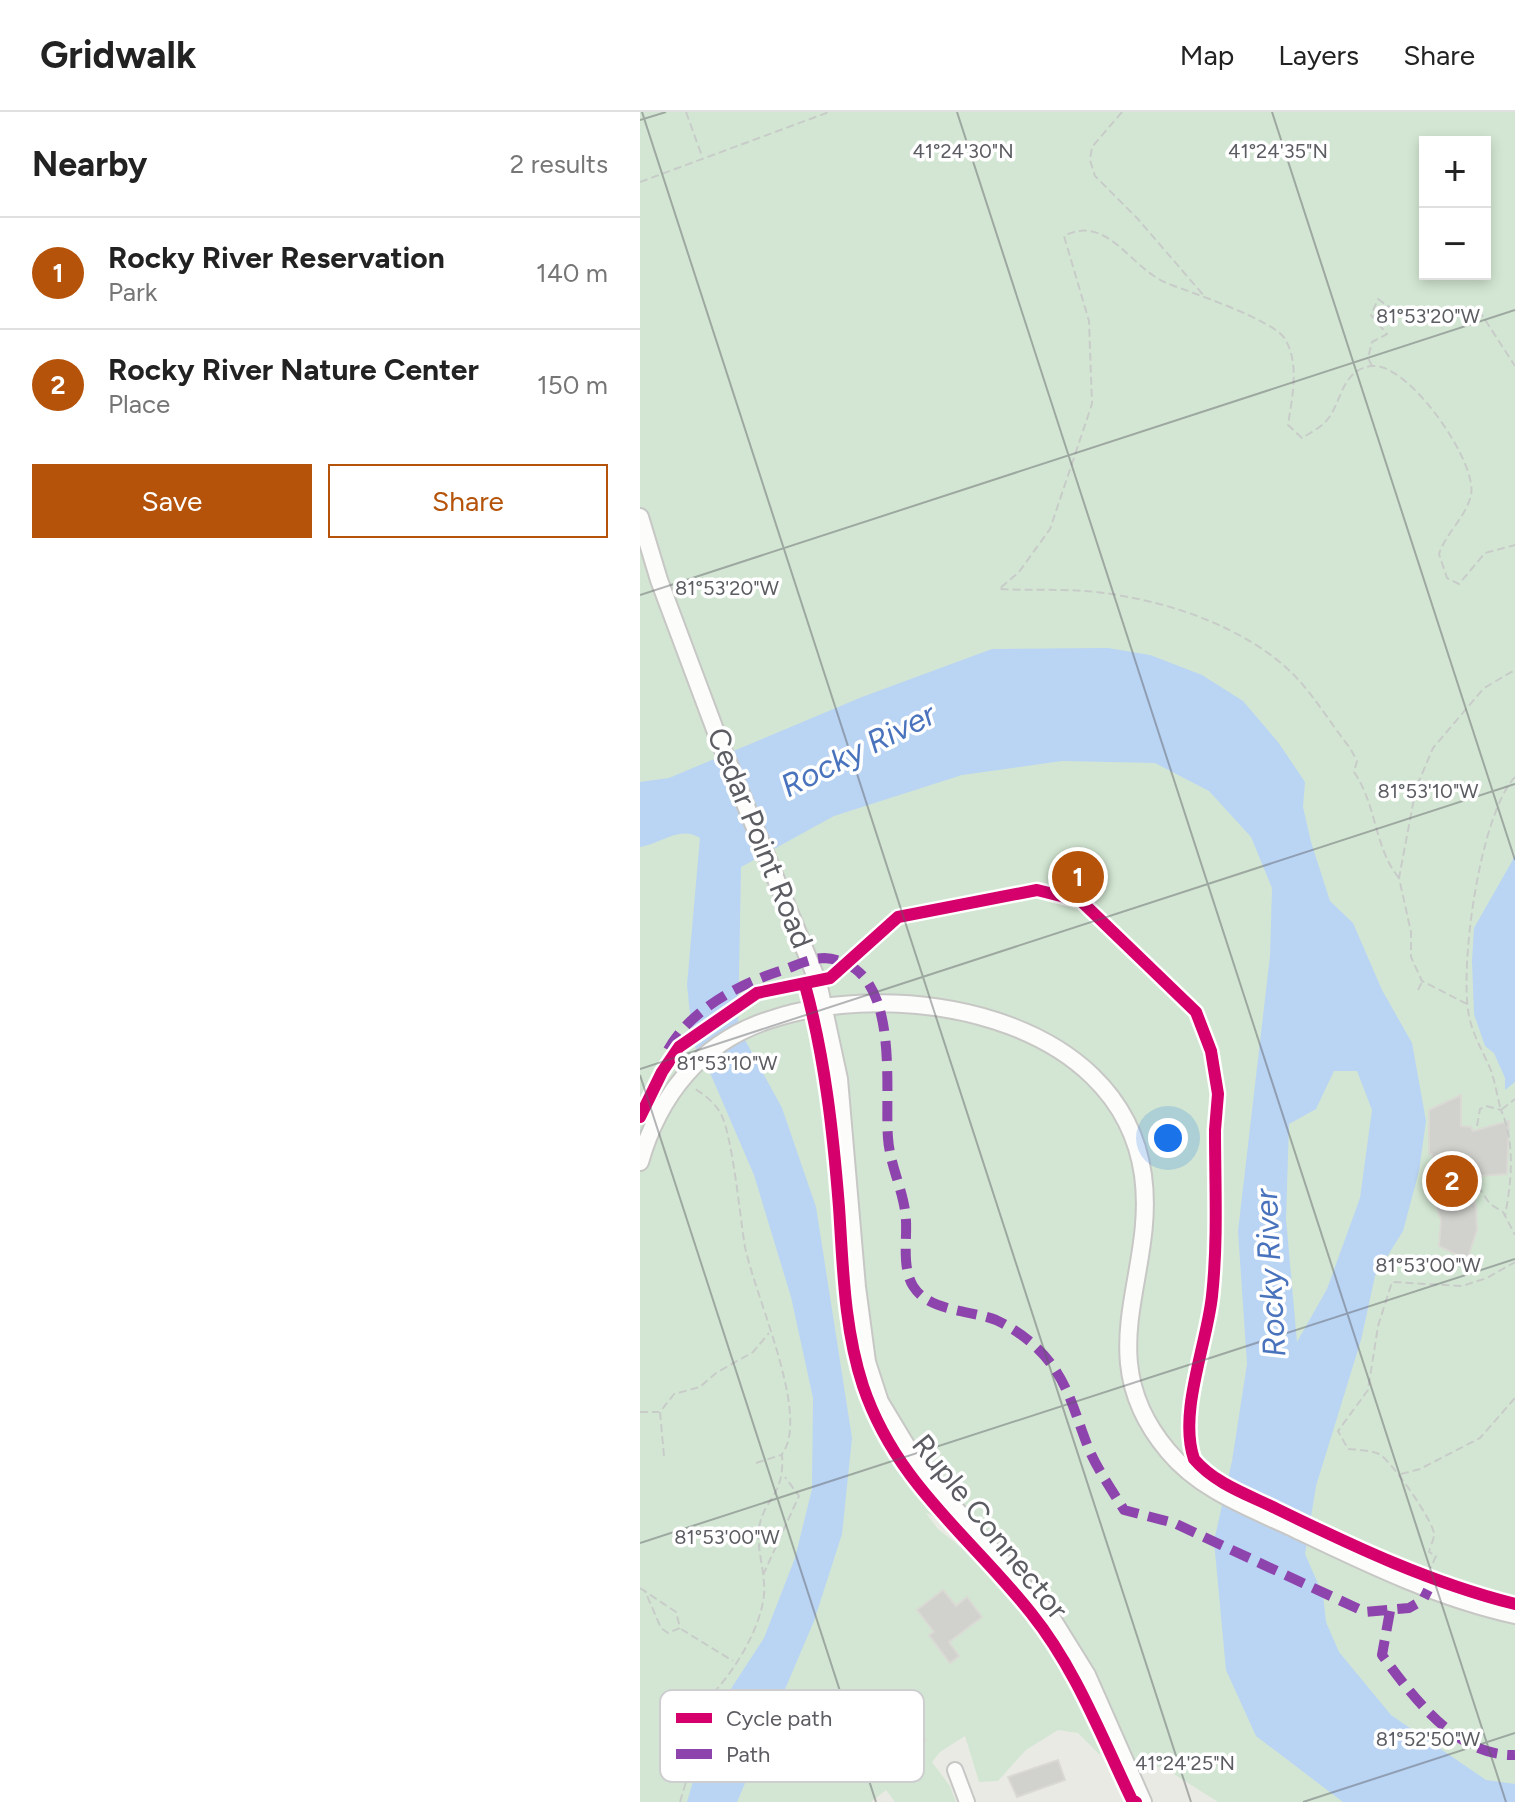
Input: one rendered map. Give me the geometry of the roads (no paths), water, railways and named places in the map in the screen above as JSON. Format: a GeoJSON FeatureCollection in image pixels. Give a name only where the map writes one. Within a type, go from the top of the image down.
{"type":"FeatureCollection","features":[{"type":"Feature","properties":{"kind":"street","name":"Cedar Point Road"},"geometry":{"type":"LineString","coordinates":[[640,517],[659,580],[717,735],[811,961],[825,1009],[839,1079],[867,1362],[880,1402],[921,1470],[1051,1617],[1087,1675],[1143,1802]]}},
{"type":"Feature","properties":{"kind":"street"},"geometry":{"type":"LineString","coordinates":[[640,1162],[663,1101],[696,1062],[744,1029],[771,1019],[825,1009],[901,1005],[984,1017],[1056,1046],[1084,1068],[1116,1107],[1142,1172],[1145,1211],[1126,1350],[1132,1390],[1166,1449],[1184,1469],[1219,1493],[1411,1584],[1515,1615]]}},
{"type":"Feature","properties":{"kind":"street"},"geometry":{"type":"LineString","coordinates":[[955,1770],[967,1802]]}},
{"type":"Feature","properties":{"kind":"water","name":"Rocky River"},"geometry":{"type":"Polygon","coordinates":[[[1108,648],[1150,655],[1202,675],[1243,701],[1278,742],[1305,782],[1303,807],[1330,901],[1353,923],[1382,990],[1412,1043],[1426,1121],[1419,1171],[1403,1231],[1375,1276],[1361,1340],[1316,1486],[1305,1554],[1323,1595],[1326,1622],[1339,1652],[1391,1715],[1486,1780],[1515,1784],[1515,1802],[1343,1802],[1256,1736],[1226,1670],[1214,1541],[1232,1461],[1247,1364],[1238,1231],[1270,956],[1272,888],[1251,837],[1209,791],[1155,763],[1062,761],[962,775],[834,816],[741,867],[738,1027],[782,1108],[816,1207],[852,1438],[842,1534],[814,1621],[785,1690],[730,1690],[764,1638],[795,1558],[812,1489],[813,1398],[791,1297],[754,1175],[711,1075],[693,1043],[687,985],[700,838],[678,834],[640,847],[640,782],[669,778],[862,697],[992,649],[1108,648]],[[1334,1071],[1316,1109],[1289,1124],[1286,1219],[1297,1342],[1327,1289],[1360,1198],[1372,1110],[1357,1071],[1334,1071]]]}},
{"type":"Feature","properties":{"kind":"water"},"geometry":{"type":"Polygon","coordinates":[[[1515,856],[1515,1082],[1505,1090],[1505,1078],[1494,1053],[1485,1046],[1474,1014],[1472,961],[1474,928],[1515,856]]]}},
{"type":"Feature","properties":{"kind":"water"},"geometry":{"type":"Polygon","coordinates":[[[693,1782],[746,1782],[737,1802],[687,1802],[693,1782]]]}},
{"type":"Feature","properties":{"kind":"place","name":"Rocky River Reservation"},"geometry":{"type":"Point","coordinates":[1078,877]}},
{"type":"Feature","properties":{"kind":"place","name":"Rocky River Nature Center"},"geometry":{"type":"Point","coordinates":[1452,1181]}}]}
